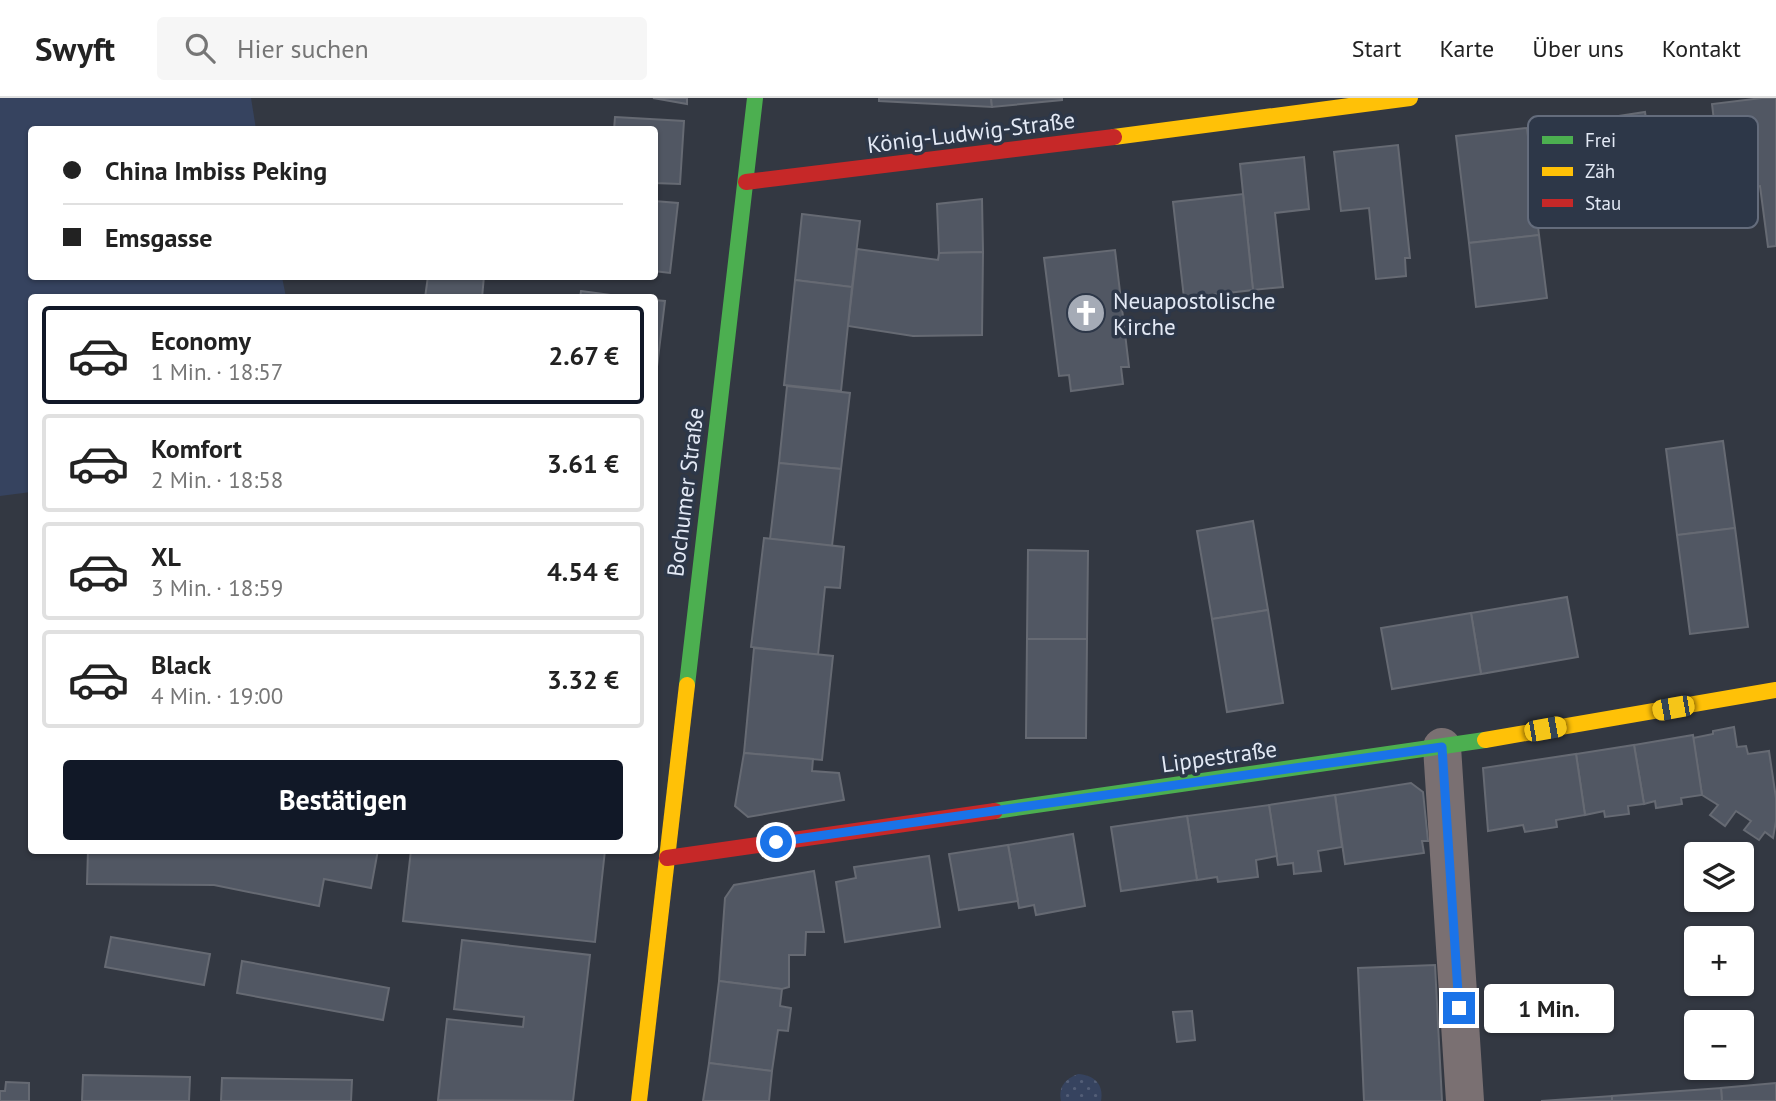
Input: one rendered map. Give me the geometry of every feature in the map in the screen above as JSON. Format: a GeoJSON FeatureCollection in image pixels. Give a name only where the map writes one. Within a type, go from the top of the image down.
{"type":"FeatureCollection","features":[{"type":"Feature","properties":{"kind":"street","name":"Bochumer Straße"},"geometry":{"type":"LineString","coordinates":[[639,1101],[755,98]]}},
{"type":"Feature","properties":{"kind":"street","name":"König-Ludwig-Straße"},"geometry":{"type":"LineString","coordinates":[[746,182],[1069,144],[1409,98]]}},
{"type":"Feature","properties":{"kind":"street","name":"Lippestraße"},"geometry":{"type":"LineString","coordinates":[[667,858],[1442,747],[1776,690]]}},
{"type":"Feature","properties":{"kind":"street"},"geometry":{"type":"LineString","coordinates":[[1442,747],[1465,1101]]}},
{"type":"Feature","properties":{"kind":"shaded area"},"geometry":{"type":"Polygon","coordinates":[[[0,98],[251,98],[256,126],[28,126],[28,280],[283,280],[285,294],[28,294],[28,492],[0,496],[0,98]]]}},
{"type":"Feature","properties":{"kind":"shaded area"},"geometry":{"type":"Polygon","coordinates":[[[1078,1074],[1089,1076],[1097,1082],[1101,1090],[1101,1101],[1061,1101],[1064,1084],[1078,1074]]]}},
{"type":"Feature","properties":{"kind":"building"},"geometry":{"type":"Polygon","coordinates":[[[653,98],[687,98],[687,104],[653,98]]]}},
{"type":"Feature","properties":{"kind":"building"},"geometry":{"type":"Polygon","coordinates":[[[879,98],[991,98],[992,107],[879,101],[879,98]]]}},
{"type":"Feature","properties":{"kind":"building"},"geometry":{"type":"Polygon","coordinates":[[[991,98],[1062,98],[1062,100],[992,107],[991,98]]]}},
{"type":"Feature","properties":{"kind":"building"},"geometry":{"type":"Polygon","coordinates":[[[1776,98],[1776,246],[1768,247],[1758,186],[1758,116],[1713,116],[1712,104],[1776,98]]]}},
{"type":"Feature","properties":{"kind":"building"},"geometry":{"type":"Polygon","coordinates":[[[1645,112],[1646,116],[1618,116],[1645,112]]]}},
{"type":"Feature","properties":{"kind":"building"},"geometry":{"type":"Polygon","coordinates":[[[615,117],[684,121],[680,184],[658,183],[658,126],[614,126],[615,117]]]}},
{"type":"Feature","properties":{"kind":"building"},"geometry":{"type":"Polygon","coordinates":[[[1527,128],[1528,228],[1538,228],[1539,235],[1469,243],[1456,136],[1527,128]]]}},
{"type":"Feature","properties":{"kind":"building"},"geometry":{"type":"Polygon","coordinates":[[[1398,145],[1410,258],[1405,258],[1406,276],[1376,279],[1369,208],[1341,211],[1334,152],[1398,145]]]}},
{"type":"Feature","properties":{"kind":"building"},"geometry":{"type":"Polygon","coordinates":[[[1304,157],[1309,209],[1275,213],[1283,287],[1253,290],[1240,164],[1304,157]]]}},
{"type":"Feature","properties":{"kind":"building"},"geometry":{"type":"Polygon","coordinates":[[[1243,194],[1253,290],[1184,298],[1173,202],[1243,194]]]}},
{"type":"Feature","properties":{"kind":"building"},"geometry":{"type":"Polygon","coordinates":[[[982,199],[983,252],[939,253],[937,204],[982,199]]]}},
{"type":"Feature","properties":{"kind":"building"},"geometry":{"type":"Polygon","coordinates":[[[658,201],[678,203],[670,273],[658,272],[658,201]]]}},
{"type":"Feature","properties":{"kind":"building"},"geometry":{"type":"Polygon","coordinates":[[[802,214],[860,221],[852,287],[795,280],[802,214]]]}},
{"type":"Feature","properties":{"kind":"building"},"geometry":{"type":"Polygon","coordinates":[[[1539,235],[1547,298],[1476,307],[1469,243],[1539,235]]]}},
{"type":"Feature","properties":{"kind":"building"},"geometry":{"type":"Polygon","coordinates":[[[857,249],[938,260],[939,253],[983,252],[982,335],[913,336],[848,326],[857,249]]]}},
{"type":"Feature","properties":{"kind":"building","name":"Neuapostolische Kirche"},"geometry":{"type":"Polygon","coordinates":[[[1115,250],[1129,367],[1121,367],[1123,384],[1071,391],[1069,375],[1059,376],[1044,258],[1115,250]]]}},
{"type":"Feature","properties":{"kind":"building"},"geometry":{"type":"Polygon","coordinates":[[[427,280],[484,280],[482,294],[426,294],[427,280]]]}},
{"type":"Feature","properties":{"kind":"building"},"geometry":{"type":"Polygon","coordinates":[[[795,280],[852,287],[841,391],[784,385],[795,280]]]}},
{"type":"Feature","properties":{"kind":"building"},"geometry":{"type":"Polygon","coordinates":[[[581,291],[603,294],[581,294],[581,291]]]}},
{"type":"Feature","properties":{"kind":"building"},"geometry":{"type":"Polygon","coordinates":[[[658,300],[665,301],[658,358],[658,300]]]}},
{"type":"Feature","properties":{"kind":"building"},"geometry":{"type":"Polygon","coordinates":[[[787,386],[850,393],[841,469],[779,463],[787,386]]]}},
{"type":"Feature","properties":{"kind":"building"},"geometry":{"type":"Polygon","coordinates":[[[1723,441],[1735,528],[1677,535],[1666,449],[1723,441]]]}},
{"type":"Feature","properties":{"kind":"building"},"geometry":{"type":"Polygon","coordinates":[[[779,463],[841,469],[832,546],[770,539],[779,463]]]}},
{"type":"Feature","properties":{"kind":"building"},"geometry":{"type":"Polygon","coordinates":[[[1253,521],[1268,610],[1212,619],[1197,531],[1253,521]]]}},
{"type":"Feature","properties":{"kind":"building"},"geometry":{"type":"Polygon","coordinates":[[[1735,528],[1748,627],[1690,634],[1677,535],[1735,528]]]}},
{"type":"Feature","properties":{"kind":"building"},"geometry":{"type":"Polygon","coordinates":[[[764,538],[844,547],[840,588],[825,587],[818,655],[751,647],[764,538]]]}},
{"type":"Feature","properties":{"kind":"building"},"geometry":{"type":"Polygon","coordinates":[[[1028,550],[1088,551],[1087,639],[1027,639],[1028,550]]]}},
{"type":"Feature","properties":{"kind":"building"},"geometry":{"type":"Polygon","coordinates":[[[1567,597],[1578,657],[1481,674],[1471,613],[1567,597]]]}},
{"type":"Feature","properties":{"kind":"building"},"geometry":{"type":"Polygon","coordinates":[[[1268,610],[1283,703],[1227,712],[1212,619],[1268,610]]]}},
{"type":"Feature","properties":{"kind":"building"},"geometry":{"type":"Polygon","coordinates":[[[1471,613],[1481,674],[1392,689],[1381,628],[1471,613]]]}},
{"type":"Feature","properties":{"kind":"building"},"geometry":{"type":"Polygon","coordinates":[[[1027,639],[1087,639],[1086,738],[1026,738],[1027,639]]]}},
{"type":"Feature","properties":{"kind":"building"},"geometry":{"type":"Polygon","coordinates":[[[754,648],[833,656],[822,760],[744,753],[754,648]]]}},
{"type":"Feature","properties":{"kind":"building"},"geometry":{"type":"Polygon","coordinates":[[[1734,727],[1737,747],[1746,746],[1748,754],[1769,751],[1776,798],[1773,838],[1765,832],[1759,840],[1744,830],[1751,821],[1736,811],[1725,826],[1710,815],[1718,805],[1702,795],[1693,738],[1734,727]]]}},
{"type":"Feature","properties":{"kind":"building"},"geometry":{"type":"Polygon","coordinates":[[[1693,735],[1702,795],[1681,798],[1682,804],[1656,808],[1655,801],[1644,804],[1634,745],[1693,735]]]}},
{"type":"Feature","properties":{"kind":"building"},"geometry":{"type":"Polygon","coordinates":[[[1634,745],[1644,804],[1628,806],[1629,814],[1605,817],[1604,811],[1585,815],[1576,754],[1634,745]]]}},
{"type":"Feature","properties":{"kind":"building"},"geometry":{"type":"Polygon","coordinates":[[[744,753],[813,759],[812,771],[839,773],[844,800],[748,817],[735,806],[744,753]]]}},
{"type":"Feature","properties":{"kind":"building"},"geometry":{"type":"Polygon","coordinates":[[[1576,754],[1585,815],[1556,820],[1557,827],[1525,832],[1523,825],[1488,831],[1483,768],[1576,754]]]}},
{"type":"Feature","properties":{"kind":"building"},"geometry":{"type":"Polygon","coordinates":[[[1411,783],[1423,792],[1428,841],[1422,841],[1424,853],[1345,864],[1335,795],[1411,783]]]}},
{"type":"Feature","properties":{"kind":"building"},"geometry":{"type":"Polygon","coordinates":[[[1335,795],[1342,847],[1318,851],[1321,871],[1294,874],[1293,863],[1278,865],[1269,805],[1335,795]]]}},
{"type":"Feature","properties":{"kind":"building"},"geometry":{"type":"Polygon","coordinates":[[[1269,805],[1277,856],[1256,860],[1258,877],[1218,882],[1217,877],[1197,880],[1187,816],[1269,805]]]}},
{"type":"Feature","properties":{"kind":"building"},"geometry":{"type":"Polygon","coordinates":[[[1187,816],[1197,880],[1121,891],[1111,827],[1187,816]]]}},
{"type":"Feature","properties":{"kind":"building"},"geometry":{"type":"Polygon","coordinates":[[[1073,834],[1085,906],[1036,915],[1034,905],[1019,908],[1008,845],[1073,834]]]}},
{"type":"Feature","properties":{"kind":"building"},"geometry":{"type":"Polygon","coordinates":[[[1008,845],[1018,901],[959,910],[949,854],[1008,845]]]}},
{"type":"Feature","properties":{"kind":"building"},"geometry":{"type":"Polygon","coordinates":[[[88,854],[377,854],[371,888],[324,879],[319,906],[214,885],[87,884],[88,854]]]}},
{"type":"Feature","properties":{"kind":"building"},"geometry":{"type":"Polygon","coordinates":[[[411,854],[605,854],[595,942],[403,921],[411,854]]]}},
{"type":"Feature","properties":{"kind":"building"},"geometry":{"type":"Polygon","coordinates":[[[929,856],[940,927],[845,942],[836,882],[856,878],[854,867],[929,856]]]}},
{"type":"Feature","properties":{"kind":"building"},"geometry":{"type":"Polygon","coordinates":[[[814,871],[824,932],[806,932],[805,955],[789,955],[789,987],[782,989],[719,981],[725,898],[734,885],[814,871]]]}},
{"type":"Feature","properties":{"kind":"building"},"geometry":{"type":"Polygon","coordinates":[[[111,937],[210,954],[204,985],[105,967],[111,937]]]}},
{"type":"Feature","properties":{"kind":"building"},"geometry":{"type":"Polygon","coordinates":[[[462,940],[590,955],[573,1101],[438,1100],[447,1019],[523,1027],[524,1017],[454,1009],[462,940]]]}},
{"type":"Feature","properties":{"kind":"building"},"geometry":{"type":"Polygon","coordinates":[[[242,961],[389,988],[383,1020],[237,993],[242,961]]]}},
{"type":"Feature","properties":{"kind":"building"},"geometry":{"type":"Polygon","coordinates":[[[1435,965],[1442,1101],[1364,1101],[1358,968],[1435,965]]]}},
{"type":"Feature","properties":{"kind":"building"},"geometry":{"type":"Polygon","coordinates":[[[719,981],[782,989],[780,1006],[791,1008],[788,1031],[778,1030],[772,1071],[709,1063],[719,981]]]}},
{"type":"Feature","properties":{"kind":"building"},"geometry":{"type":"Polygon","coordinates":[[[1192,1011],[1195,1040],[1177,1042],[1173,1012],[1192,1011]]]}},
{"type":"Feature","properties":{"kind":"building"},"geometry":{"type":"Polygon","coordinates":[[[709,1063],[772,1071],[769,1101],[703,1101],[709,1063]]]}},
{"type":"Feature","properties":{"kind":"building"},"geometry":{"type":"Polygon","coordinates":[[[83,1075],[190,1077],[189,1101],[82,1101],[83,1075]]]}},
{"type":"Feature","properties":{"kind":"building"},"geometry":{"type":"Polygon","coordinates":[[[222,1078],[352,1080],[351,1101],[221,1101],[222,1078]]]}},
{"type":"Feature","properties":{"kind":"building"},"geometry":{"type":"Polygon","coordinates":[[[6,1082],[29,1083],[29,1101],[0,1101],[0,1091],[5,1091],[6,1082]]]}},
{"type":"Feature","properties":{"kind":"building"},"geometry":{"type":"Polygon","coordinates":[[[1776,1083],[1776,1101],[1722,1101],[1721,1088],[1776,1083]]]}},
{"type":"Feature","properties":{"kind":"building"},"geometry":{"type":"Polygon","coordinates":[[[1721,1088],[1722,1101],[1612,1101],[1612,1096],[1721,1088]]]}},
{"type":"Feature","properties":{"kind":"building"},"geometry":{"type":"Polygon","coordinates":[[[1612,1096],[1612,1101],[1541,1101],[1612,1096]]]}},
{"type":"Feature","properties":{"kind":"traffic: fast"},"geometry":{"type":"LineString","coordinates":[[687,685],[755,98]]}},
{"type":"Feature","properties":{"kind":"traffic: fast"},"geometry":{"type":"LineString","coordinates":[[995,811],[1485,740]]}},
{"type":"Feature","properties":{"kind":"traffic: slow"},"geometry":{"type":"LineString","coordinates":[[1114,137],[1410,98]]}},
{"type":"Feature","properties":{"kind":"traffic: slow"},"geometry":{"type":"LineString","coordinates":[[639,1101],[687,685]]}},
{"type":"Feature","properties":{"kind":"traffic: slow"},"geometry":{"type":"LineString","coordinates":[[1485,740],[1776,690]]}},
{"type":"Feature","properties":{"kind":"traffic: jam"},"geometry":{"type":"LineString","coordinates":[[746,182],[1114,137]]}},
{"type":"Feature","properties":{"kind":"traffic: jam"},"geometry":{"type":"LineString","coordinates":[[667,858],[995,811]]}},
{"type":"Feature","properties":{"kind":"place","name":"Neuapostolische Kirche"},"geometry":{"type":"Point","coordinates":[1086,313]}},
{"type":"Feature","properties":{"kind":"route"},"geometry":{"type":"LineString","coordinates":[[776,842],[1442,747],[1459,1008]]}}]}
